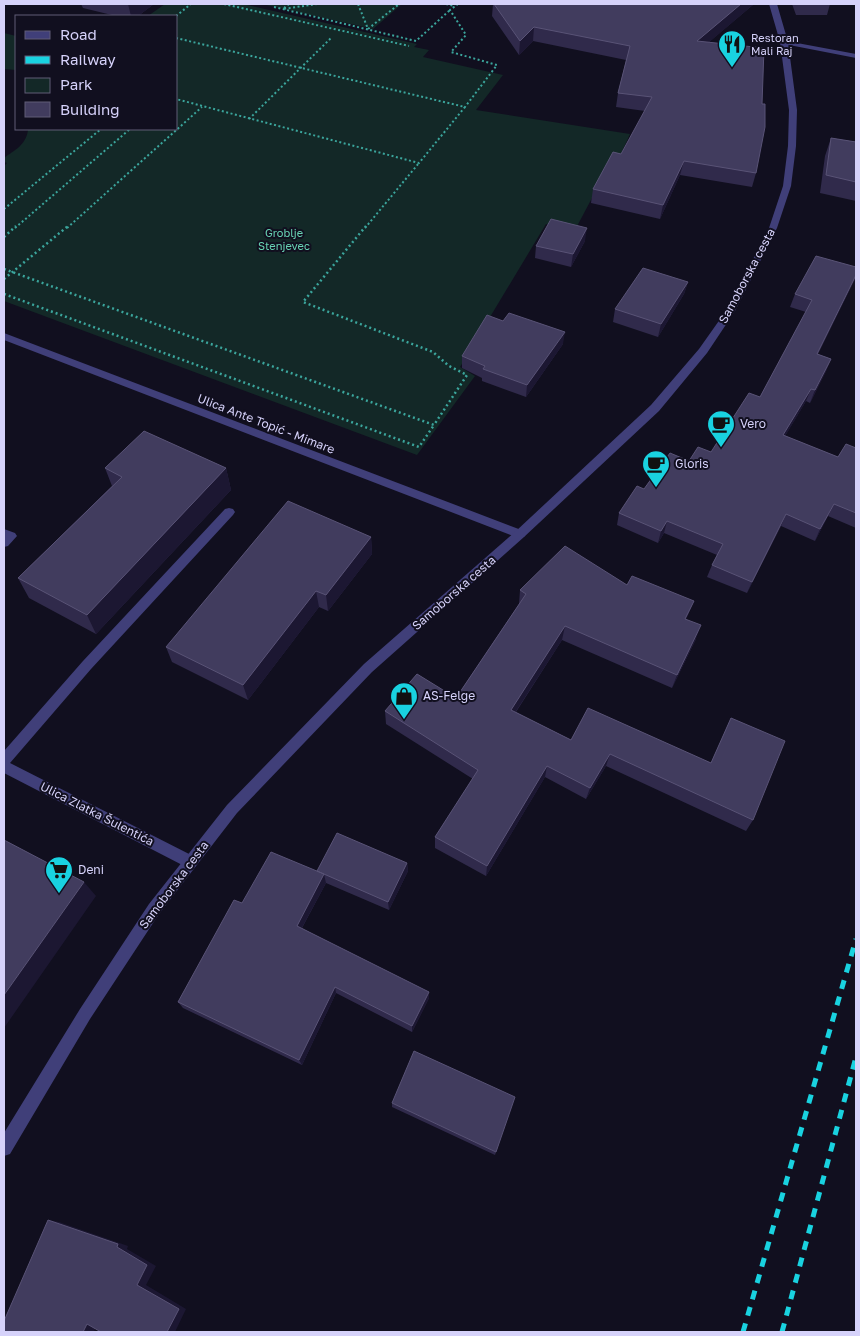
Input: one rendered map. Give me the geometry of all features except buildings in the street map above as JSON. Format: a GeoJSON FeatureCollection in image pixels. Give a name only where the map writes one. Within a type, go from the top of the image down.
{"type":"FeatureCollection","features":[{"type":"Feature","properties":{"kind":"street","name":"Samoborska cesta"},"geometry":{"type":"LineString","coordinates":[[4,1148],[85,1014],[154,909],[232,809],[368,668],[520,534],[655,408],[703,351],[740,295],[773,228],[787,186],[792,146],[793,110],[784,42],[773,4]]}},
{"type":"Feature","properties":{"kind":"street"},"geometry":{"type":"LineString","coordinates":[[784,42],[856,56]]}},
{"type":"Feature","properties":{"kind":"street","name":"Ulica Ante Topić - Mimare"},"geometry":{"type":"LineString","coordinates":[[4,336],[520,534]]}},
{"type":"Feature","properties":{"kind":"street"},"geometry":{"type":"LineString","coordinates":[[4,760],[87,665],[229,512]]}},
{"type":"Feature","properties":{"kind":"street"},"geometry":{"type":"LineString","coordinates":[[4,533],[10,536],[4,543]]}},
{"type":"Feature","properties":{"kind":"street","name":"Ulica Zlatka Šulentića"},"geometry":{"type":"LineString","coordinates":[[4,766],[190,862]]}},
{"type":"Feature","properties":{"kind":"path"},"geometry":{"type":"LineString","coordinates":[[177,15],[191,4]]}},
{"type":"Feature","properties":{"kind":"path"},"geometry":{"type":"LineString","coordinates":[[224,4],[409,46]]}},
{"type":"Feature","properties":{"kind":"path"},"geometry":{"type":"LineString","coordinates":[[283,9],[289,4]]}},
{"type":"Feature","properties":{"kind":"path"},"geometry":{"type":"LineString","coordinates":[[283,9],[317,4]]}},
{"type":"Feature","properties":{"kind":"path"},"geometry":{"type":"LineString","coordinates":[[358,4],[368,30]]}},
{"type":"Feature","properties":{"kind":"path"},"geometry":{"type":"LineString","coordinates":[[368,30],[398,4]]}},
{"type":"Feature","properties":{"kind":"path"},"geometry":{"type":"LineString","coordinates":[[446,4],[455,6]]}},
{"type":"Feature","properties":{"kind":"path"},"geometry":{"type":"LineString","coordinates":[[274,7],[416,41],[458,4]]}},
{"type":"Feature","properties":{"kind":"path"},"geometry":{"type":"LineString","coordinates":[[4,294],[418,447],[467,375],[449,366],[432,352],[302,302],[465,107],[497,64],[452,52],[466,35],[450,10]]}},
{"type":"Feature","properties":{"kind":"path"},"geometry":{"type":"LineString","coordinates":[[249,118],[332,37]]}},
{"type":"Feature","properties":{"kind":"path"},"geometry":{"type":"LineString","coordinates":[[178,39],[299,69],[465,107]]}},
{"type":"Feature","properties":{"kind":"path"},"geometry":{"type":"LineString","coordinates":[[178,100],[419,163]]}},
{"type":"Feature","properties":{"kind":"path"},"geometry":{"type":"LineString","coordinates":[[178,127],[202,106]]}},
{"type":"Feature","properties":{"kind":"path"},"geometry":{"type":"LineString","coordinates":[[4,209],[100,130]]}},
{"type":"Feature","properties":{"kind":"path"},"geometry":{"type":"LineString","coordinates":[[4,237],[129,130]]}},
{"type":"Feature","properties":{"kind":"path"},"geometry":{"type":"LineString","coordinates":[[4,279],[70,224],[175,130]]}},
{"type":"Feature","properties":{"kind":"path"},"geometry":{"type":"LineString","coordinates":[[4,269],[434,426]]}},
{"type":"Feature","properties":{"kind":"green space","name":"Groblje Stenjevec"},"geometry":{"type":"Polygon","coordinates":[[[165,4],[243,4],[417,44],[414,47],[429,50],[423,57],[503,75],[476,110],[630,134],[615,167],[609,166],[575,230],[546,224],[460,367],[475,376],[417,455],[4,301],[4,166],[7,163],[4,162],[4,158],[16,150],[25,140],[28,130],[178,130],[178,15],[149,15],[165,4]]]}},
{"type":"Feature","properties":{"kind":"green space"},"geometry":{"type":"Polygon","coordinates":[[[262,4],[402,4],[373,29],[262,4]]]}},
{"type":"Feature","properties":{"kind":"green space"},"geometry":{"type":"Polygon","coordinates":[[[4,33],[15,36],[15,70],[4,69],[4,33]]]}},
{"type":"Feature","properties":{"kind":"railway"},"geometry":{"type":"LineString","coordinates":[[743,1332],[856,939]]}},
{"type":"Feature","properties":{"kind":"railway"},"geometry":{"type":"LineString","coordinates":[[782,1332],[856,1057]]}},
{"type":"Feature","properties":{"kind":"place","name":"Restoran Mali Raj"},"geometry":{"type":"Point","coordinates":[732,68]}},
{"type":"Feature","properties":{"kind":"place","name":"Vero"},"geometry":{"type":"Point","coordinates":[721,448]}},
{"type":"Feature","properties":{"kind":"place","name":"Gloris"},"geometry":{"type":"Point","coordinates":[656,488]}},
{"type":"Feature","properties":{"kind":"place","name":"AS-Felge"},"geometry":{"type":"Point","coordinates":[404,720]}},
{"type":"Feature","properties":{"kind":"place","name":"Deni"},"geometry":{"type":"Point","coordinates":[59,894]}}]}
